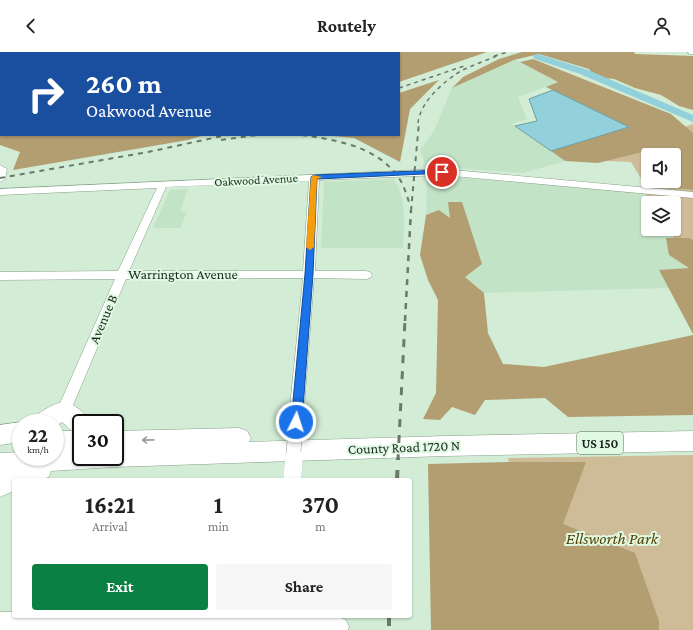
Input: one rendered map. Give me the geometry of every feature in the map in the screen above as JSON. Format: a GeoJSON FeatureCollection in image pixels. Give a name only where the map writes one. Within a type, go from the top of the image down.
{"type":"FeatureCollection","features":[{"type":"Feature","properties":{"kind":"main road"},"geometry":{"type":"LineString","coordinates":[[57,414],[64,410],[72,417]]}},
{"type":"Feature","properties":{"kind":"main road","name":"County Road 1720 N"},"geometry":{"type":"LineString","coordinates":[[124,447],[693,429]]}},
{"type":"Feature","properties":{"kind":"main road"},"geometry":{"type":"LineString","coordinates":[[0,436],[12,434]]}},
{"type":"Feature","properties":{"kind":"main road","name":"County Road 1720 N"},"geometry":{"type":"LineString","coordinates":[[124,447],[406,447],[693,441]]}},
{"type":"Feature","properties":{"kind":"main road"},"geometry":{"type":"LineString","coordinates":[[0,443],[12,442]]}},
{"type":"Feature","properties":{"kind":"main road","name":"US 150"},"geometry":{"type":"LineString","coordinates":[[0,464],[72,451]]}},
{"type":"Feature","properties":{"kind":"main road"},"geometry":{"type":"LineString","coordinates":[[13,478],[72,453]]}},
{"type":"Feature","properties":{"kind":"main road"},"geometry":{"type":"LineString","coordinates":[[0,486],[12,479]]}},
{"type":"Feature","properties":{"kind":"street"},"geometry":{"type":"LineString","coordinates":[[0,168],[2,169],[0,180]]}},
{"type":"Feature","properties":{"kind":"street","name":"Oakwood Avenue"},"geometry":{"type":"LineString","coordinates":[[0,192],[442,172],[693,195]]}},
{"type":"Feature","properties":{"kind":"street"},"geometry":{"type":"LineString","coordinates":[[292,478],[309,274],[314,177]]}},
{"type":"Feature","properties":{"kind":"street","name":"Avenue B"},"geometry":{"type":"LineString","coordinates":[[64,410],[163,184]]}},
{"type":"Feature","properties":{"kind":"street","name":"Warrington Avenue"},"geometry":{"type":"LineString","coordinates":[[0,276],[366,275]]}},
{"type":"Feature","properties":{"kind":"street"},"geometry":{"type":"LineString","coordinates":[[0,622],[227,626],[280,619],[339,626]]}},
{"type":"Feature","properties":{"kind":"shaded area"},"geometry":{"type":"Polygon","coordinates":[[[400,52],[487,52],[400,82],[400,52]]]}},
{"type":"Feature","properties":{"kind":"shaded area"},"geometry":{"type":"Polygon","coordinates":[[[522,52],[634,52],[635,54],[693,56],[693,110],[679,106],[661,95],[635,88],[614,79],[594,77],[589,69],[539,54],[514,60],[452,88],[463,77],[499,59],[522,52]]]}},
{"type":"Feature","properties":{"kind":"shaded area"},"geometry":{"type":"Polygon","coordinates":[[[514,59],[558,82],[518,97],[527,119],[512,124],[565,161],[523,173],[426,166],[420,150],[434,131],[452,88],[514,59]]]}},
{"type":"Feature","properties":{"kind":"shaded area"},"geometry":{"type":"Polygon","coordinates":[[[533,59],[671,114],[693,133],[693,190],[676,188],[681,188],[681,148],[641,148],[641,152],[598,163],[565,161],[551,151],[629,127],[546,87],[558,82],[520,62],[533,59]]]}},
{"type":"Feature","properties":{"kind":"shaded area"},"geometry":{"type":"Polygon","coordinates":[[[439,80],[410,109],[400,162],[354,138],[333,136],[400,136],[400,93],[439,80]]]}},
{"type":"Feature","properties":{"kind":"shaded area"},"geometry":{"type":"Polygon","coordinates":[[[0,136],[202,136],[188,140],[13,170],[20,152],[0,145],[0,136]]]}},
{"type":"Feature","properties":{"kind":"shaded area"},"geometry":{"type":"Polygon","coordinates":[[[436,176],[647,193],[646,196],[641,196],[641,236],[673,236],[674,238],[667,238],[690,269],[659,270],[669,288],[484,293],[465,277],[450,218],[439,210],[426,215],[427,177],[436,176]]]}},
{"type":"Feature","properties":{"kind":"shaded area"},"geometry":{"type":"Polygon","coordinates":[[[394,179],[400,191],[403,203],[403,248],[321,248],[324,182],[394,179]]]}},
{"type":"Feature","properties":{"kind":"shaded area"},"geometry":{"type":"Polygon","coordinates":[[[188,189],[180,211],[187,212],[180,228],[153,228],[170,190],[188,189]]]}},
{"type":"Feature","properties":{"kind":"shaded area"},"geometry":{"type":"Polygon","coordinates":[[[448,202],[462,202],[482,264],[465,277],[484,293],[488,333],[503,364],[544,367],[693,335],[693,415],[568,417],[545,398],[485,400],[475,415],[452,407],[440,420],[423,419],[436,393],[438,300],[428,280],[420,255],[426,215],[439,210],[450,218],[448,202]]]}},
{"type":"Feature","properties":{"kind":"shaded area"},"geometry":{"type":"Polygon","coordinates":[[[666,238],[689,238],[693,240],[693,334],[659,270],[689,268],[669,255],[666,238]]]}},
{"type":"Feature","properties":{"kind":"shaded area"},"geometry":{"type":"Polygon","coordinates":[[[586,462],[563,524],[635,553],[659,621],[659,630],[431,630],[428,464],[586,462]]]}},
{"type":"Feature","properties":{"kind":"green space"},"geometry":{"type":"Polygon","coordinates":[[[693,124],[693,264],[673,236],[681,236],[681,196],[645,196],[648,190],[647,188],[681,188],[681,148],[641,148],[641,178],[631,162],[586,160],[693,124]]]}},
{"type":"Feature","properties":{"kind":"green space","name":"Ellsworth Park"},"geometry":{"type":"Polygon","coordinates":[[[693,455],[693,630],[659,630],[659,622],[549,625],[508,458],[693,455]]]}},
{"type":"Feature","properties":{"kind":"water"},"geometry":{"type":"Polygon","coordinates":[[[553,90],[629,127],[551,151],[515,126],[537,121],[529,99],[553,90]]]}},
{"type":"Feature","properties":{"kind":"waterway"},"geometry":{"type":"LineString","coordinates":[[538,57],[584,72],[693,119]]}},
{"type":"Feature","properties":{"kind":"railway"},"geometry":{"type":"LineString","coordinates":[[494,56],[508,52]]}},
{"type":"Feature","properties":{"kind":"railway"},"geometry":{"type":"LineString","coordinates":[[418,123],[423,107],[440,86],[447,80],[461,71],[499,55]]}},
{"type":"Feature","properties":{"kind":"railway"},"geometry":{"type":"LineString","coordinates":[[400,88],[464,66]]}},
{"type":"Feature","properties":{"kind":"railway"},"geometry":{"type":"LineString","coordinates":[[411,211],[419,122]]}},
{"type":"Feature","properties":{"kind":"railway"},"geometry":{"type":"LineString","coordinates":[[0,178],[148,152],[222,136]]}},
{"type":"Feature","properties":{"kind":"railway"},"geometry":{"type":"LineString","coordinates":[[221,140],[250,136]]}},
{"type":"Feature","properties":{"kind":"railway"},"geometry":{"type":"LineString","coordinates":[[308,136],[345,143],[372,154],[395,172],[403,185],[409,202]]}},
{"type":"Feature","properties":{"kind":"railway"},"geometry":{"type":"LineString","coordinates":[[405,321],[411,210]]}},
{"type":"Feature","properties":{"kind":"railway"},"geometry":{"type":"LineString","coordinates":[[398,459],[405,320]]}},
{"type":"Feature","properties":{"kind":"railway"},"geometry":{"type":"LineString","coordinates":[[397,478],[398,458]]}},
{"type":"Feature","properties":{"kind":"railway"},"geometry":{"type":"LineString","coordinates":[[389,618],[389,630]]}},
{"type":"Feature","properties":{"kind":"slow traffic"},"geometry":{"type":"LineString","coordinates":[[310,247],[314,177],[318,177]]}},
{"type":"Feature","properties":{"kind":"route"},"geometry":{"type":"LineString","coordinates":[[296,422],[309,274],[314,177],[442,172]]}}]}
